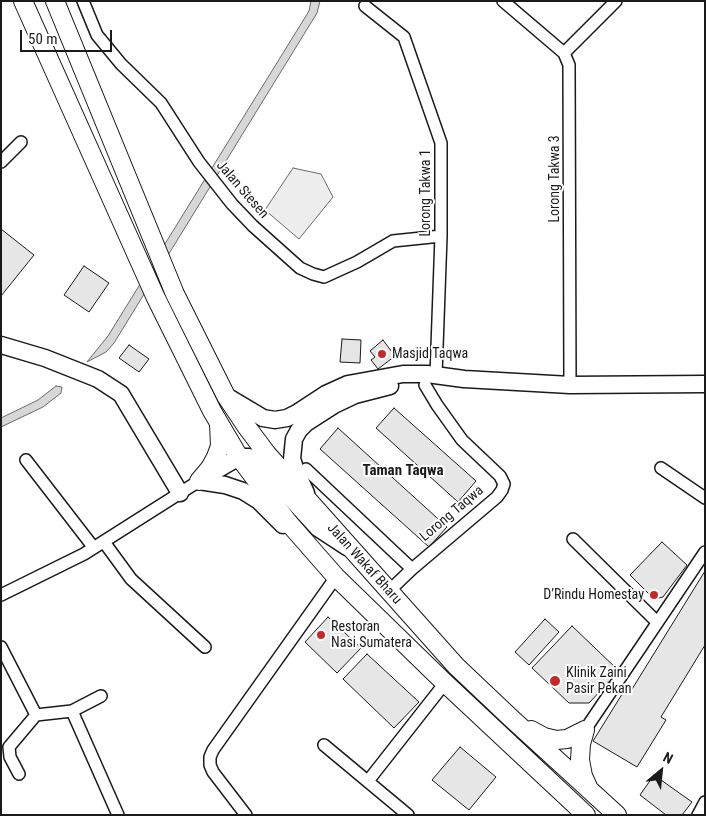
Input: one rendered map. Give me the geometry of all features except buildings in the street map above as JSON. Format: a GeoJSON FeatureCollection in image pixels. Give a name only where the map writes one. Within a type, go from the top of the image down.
{"type":"FeatureCollection","features":[{"type":"Feature","properties":{"kind":"main road","name":"Jalan Wakaf Bharu"},"geometry":{"type":"LineString","coordinates":[[55,1],[175,294],[226,396],[267,454],[456,666],[617,815]]}},
{"type":"Feature","properties":{"kind":"main road","name":"Jalan Wakaf Bharu"},"geometry":{"type":"LineString","coordinates":[[24,3],[155,296],[218,421],[239,457],[262,490],[312,552],[336,577],[586,815]]}},
{"type":"Feature","properties":{"kind":"main road"},"geometry":{"type":"LineString","coordinates":[[200,480],[210,468],[220,446],[218,421]]}},
{"type":"Feature","properties":{"kind":"main road"},"geometry":{"type":"LineString","coordinates":[[512,719],[544,737],[556,740],[567,739],[585,730]]}},
{"type":"Feature","properties":{"kind":"main road"},"geometry":{"type":"LineString","coordinates":[[585,730],[581,744],[580,760],[583,776],[590,790]]}},
{"type":"Feature","properties":{"kind":"street","name":"Jalan Stesen"},"geometry":{"type":"LineString","coordinates":[[83,1],[97,35],[129,72],[161,103],[217,185],[253,226],[300,268],[324,277],[357,262],[393,241],[441,236]]}},
{"type":"Feature","properties":{"kind":"street"},"geometry":{"type":"LineString","coordinates":[[503,1],[564,53],[616,1]]}},
{"type":"Feature","properties":{"kind":"street","name":"Lorong Takwa 1"},"geometry":{"type":"LineString","coordinates":[[365,6],[404,37],[441,143],[441,236],[430,380]]}},
{"type":"Feature","properties":{"kind":"street","name":"Lorong Takwa 3"},"geometry":{"type":"LineString","coordinates":[[564,53],[570,67],[570,385]]}},
{"type":"Feature","properties":{"kind":"street"},"geometry":{"type":"LineString","coordinates":[[1,162],[22,142]]}},
{"type":"Feature","properties":{"kind":"street"},"geometry":{"type":"LineString","coordinates":[[1,345],[45,358],[98,380],[121,394],[180,493]]}},
{"type":"Feature","properties":{"kind":"street"},"geometry":{"type":"LineString","coordinates":[[226,396],[263,418],[274,420],[298,414],[326,394],[348,384],[403,374],[430,380]]}},
{"type":"Feature","properties":{"kind":"street"},"geometry":{"type":"LineString","coordinates":[[311,504],[292,458],[294,439],[306,423],[334,405],[355,395],[380,388],[430,380],[464,379],[570,385],[705,384]]}},
{"type":"Feature","properties":{"kind":"street","name":"Lorong Taqwa"},"geometry":{"type":"LineString","coordinates":[[389,591],[412,568],[497,496],[504,484],[500,476],[462,440],[437,405],[430,380]]}},
{"type":"Feature","properties":{"kind":"street"},"geometry":{"type":"LineString","coordinates":[[1,595],[75,559],[239,457],[249,457],[258,462],[318,528],[352,551]]}},
{"type":"Feature","properties":{"kind":"street"},"geometry":{"type":"LineString","coordinates":[[26,460],[131,579],[205,647]]}},
{"type":"Feature","properties":{"kind":"street"},"geometry":{"type":"LineString","coordinates":[[662,468],[705,498]]}},
{"type":"Feature","properties":{"kind":"street"},"geometry":{"type":"LineString","coordinates":[[306,469],[412,568]]}},
{"type":"Feature","properties":{"kind":"street","name":"Jalan Wakaf Bharu"},"geometry":{"type":"LineString","coordinates":[[200,480],[243,491],[259,501],[312,552]]}},
{"type":"Feature","properties":{"kind":"street"},"geometry":{"type":"LineString","coordinates":[[573,540],[657,622]]}},
{"type":"Feature","properties":{"kind":"street"},"geometry":{"type":"LineString","coordinates":[[585,730],[705,552]]}},
{"type":"Feature","properties":{"kind":"street"},"geometry":{"type":"LineString","coordinates":[[246,815],[213,772],[210,765],[210,757],[213,750],[336,577]]}},
{"type":"Feature","properties":{"kind":"street"},"geometry":{"type":"LineString","coordinates":[[1,647],[36,715]]}},
{"type":"Feature","properties":{"kind":"street"},"geometry":{"type":"LineString","coordinates":[[368,781],[446,683]]}},
{"type":"Feature","properties":{"kind":"street"},"geometry":{"type":"LineString","coordinates":[[19,774],[10,757],[9,747],[36,715],[72,711],[101,696]]}},
{"type":"Feature","properties":{"kind":"street"},"geometry":{"type":"LineString","coordinates":[[72,711],[118,815]]}},
{"type":"Feature","properties":{"kind":"street"},"geometry":{"type":"LineString","coordinates":[[324,745],[408,815]]}},
{"type":"Feature","properties":{"kind":"street"},"geometry":{"type":"LineString","coordinates":[[698,815],[705,802]]}},
{"type":"Feature","properties":{"kind":"shaded area"},"geometry":{"type":"Polygon","coordinates":[[[311,1],[320,1],[317,13],[114,343],[106,352],[87,362],[108,336],[309,11],[311,1]]]}},
{"type":"Feature","properties":{"kind":"shaded area"},"geometry":{"type":"Polygon","coordinates":[[[293,168],[321,174],[333,197],[299,239],[265,210],[293,168]]]}},
{"type":"Feature","properties":{"kind":"shaded area"},"geometry":{"type":"Polygon","coordinates":[[[56,386],[62,387],[61,393],[43,407],[1,427],[1,418],[38,400],[56,386]]]}},
{"type":"Feature","properties":{"kind":"place","name":"Masjid Taqwa"},"geometry":{"type":"Point","coordinates":[382,354]}},
{"type":"Feature","properties":{"kind":"place","name":"D’Rindu Homestay"},"geometry":{"type":"Point","coordinates":[654,595]}},
{"type":"Feature","properties":{"kind":"place","name":"Restoran Nasi Sumatera"},"geometry":{"type":"Point","coordinates":[321,635]}},
{"type":"Feature","properties":{"kind":"place","name":"Klinik Zaini Pasir Pekan"},"geometry":{"type":"Point","coordinates":[555,681]}},
{"type":"Feature","properties":{"kind":"district","name":"Taman Taqwa"},"geometry":{"type":"Point","coordinates":[403,471]}}]}
